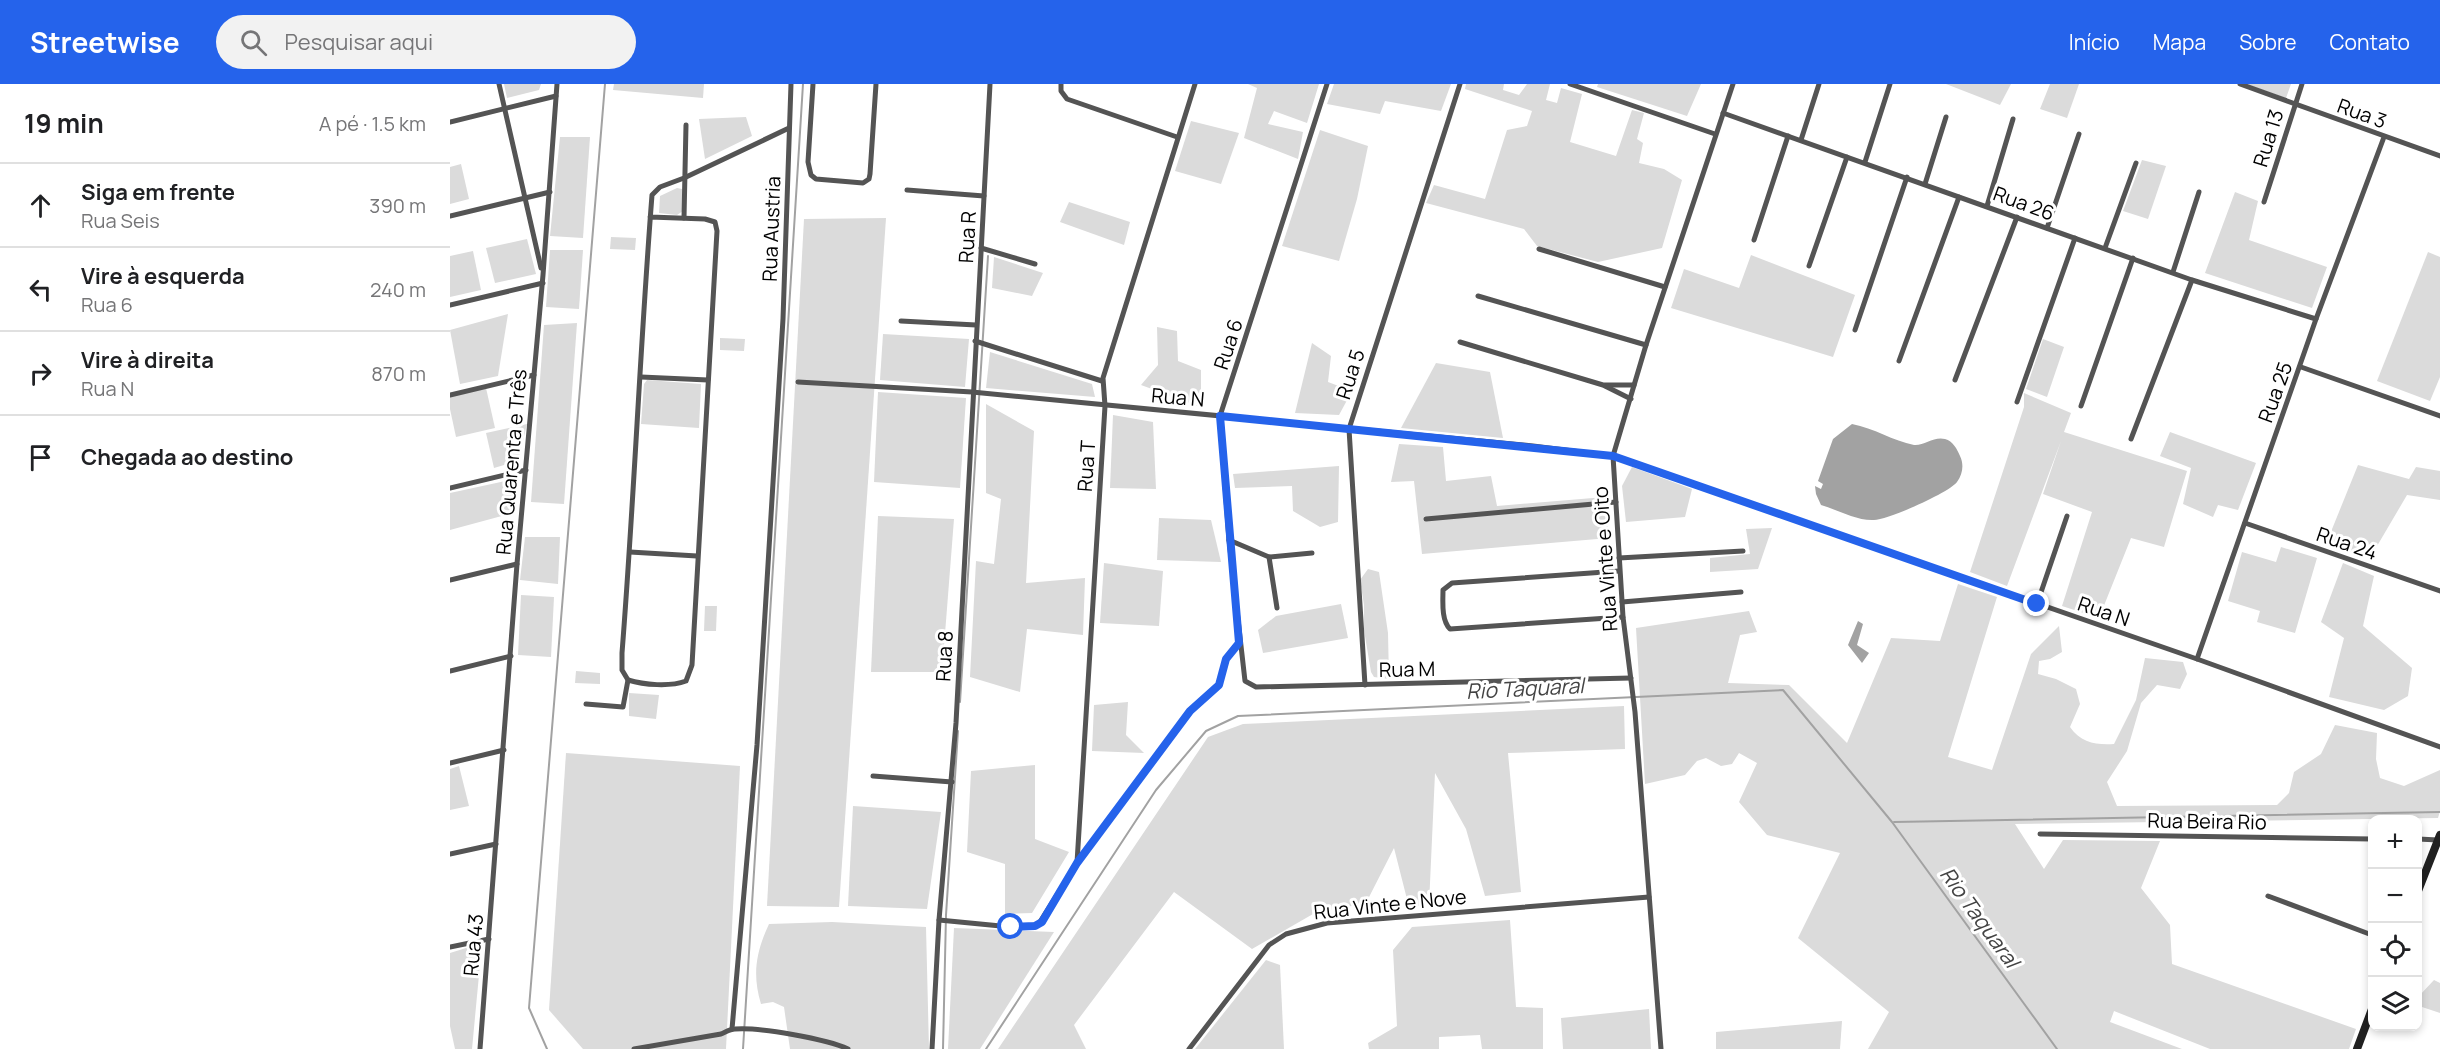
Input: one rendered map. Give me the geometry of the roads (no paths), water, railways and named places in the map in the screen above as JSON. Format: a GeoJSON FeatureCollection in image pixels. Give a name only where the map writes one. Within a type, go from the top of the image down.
{"type":"FeatureCollection","features":[{"type":"Feature","properties":{"kind":"main road"},"geometry":{"type":"LineString","coordinates":[[2422,881],[2439,837]]}},
{"type":"Feature","properties":{"kind":"main road"},"geometry":{"type":"LineString","coordinates":[[2357,1049],[2368,1022]]}},
{"type":"Feature","properties":{"kind":"street"},"geometry":{"type":"LineString","coordinates":[[499,84],[543,275]]}},
{"type":"Feature","properties":{"kind":"street","name":"Rua Quarenta e Três"},"geometry":{"type":"LineString","coordinates":[[496,843],[517,564],[543,282],[557,84]]}},
{"type":"Feature","properties":{"kind":"street","name":"Rua Austria"},"geometry":{"type":"LineString","coordinates":[[732,1029],[757,745],[783,319],[791,84]]}},
{"type":"Feature","properties":{"kind":"street"},"geometry":{"type":"LineString","coordinates":[[813,84],[808,162],[811,175],[816,179],[863,183],[869,179],[870,174],[876,84]]}},
{"type":"Feature","properties":{"kind":"street","name":"Rua R"},"geometry":{"type":"LineString","coordinates":[[977,393],[979,342],[976,325],[990,84]]}},
{"type":"Feature","properties":{"kind":"street"},"geometry":{"type":"LineString","coordinates":[[1061,84],[1061,91],[1067,99],[1177,137]]}},
{"type":"Feature","properties":{"kind":"street","name":"Rua T"},"geometry":{"type":"LineString","coordinates":[[1077,863],[1105,406],[1102,381],[1195,84]]}},
{"type":"Feature","properties":{"kind":"street","name":"Rua 6"},"geometry":{"type":"LineString","coordinates":[[1256,687],[1248,684],[1244,677],[1239,643],[1220,416],[1327,84]]}},
{"type":"Feature","properties":{"kind":"street","name":"Rua 5"},"geometry":{"type":"LineString","coordinates":[[1365,685],[1349,429],[1460,84]]}},
{"type":"Feature","properties":{"kind":"street"},"geometry":{"type":"LineString","coordinates":[[1570,84],[1715,134]]}},
{"type":"Feature","properties":{"kind":"street","name":"Rua Vinte e Oito"},"geometry":{"type":"LineString","coordinates":[[1661,1049],[1635,712],[1619,571],[1613,456],[1646,345],[1733,84]]}},
{"type":"Feature","properties":{"kind":"street"},"geometry":{"type":"LineString","coordinates":[[1801,140],[1819,84]]}},
{"type":"Feature","properties":{"kind":"street"},"geometry":{"type":"LineString","coordinates":[[1865,162],[1890,84]]}},
{"type":"Feature","properties":{"kind":"street","name":"Rua 3"},"geometry":{"type":"LineString","coordinates":[[2240,84],[2440,156]]}},
{"type":"Feature","properties":{"kind":"street","name":"Rua 13"},"geometry":{"type":"LineString","coordinates":[[2264,202],[2302,84]]}},
{"type":"Feature","properties":{"kind":"street"},"geometry":{"type":"LineString","coordinates":[[450,122],[556,96]]}},
{"type":"Feature","properties":{"kind":"street","name":"Rua 26"},"geometry":{"type":"LineString","coordinates":[[1723,113],[2192,280],[2316,319]]}},
{"type":"Feature","properties":{"kind":"street"},"geometry":{"type":"LineString","coordinates":[[1925,184],[1946,117]]}},
{"type":"Feature","properties":{"kind":"street"},"geometry":{"type":"LineString","coordinates":[[1987,206],[2013,119]]}},
{"type":"Feature","properties":{"kind":"street"},"geometry":{"type":"LineString","coordinates":[[684,218],[686,125]]}},
{"type":"Feature","properties":{"kind":"street"},"geometry":{"type":"LineString","coordinates":[[650,217],[711,220],[715,222],[717,231],[690,675],[686,681],[678,684],[636,683],[628,680],[624,676],[622,662],[630,552],[650,217],[652,195],[656,190],[789,128]]}},
{"type":"Feature","properties":{"kind":"street"},"geometry":{"type":"LineString","coordinates":[[2047,228],[2079,134]]}},
{"type":"Feature","properties":{"kind":"street"},"geometry":{"type":"LineString","coordinates":[[1754,240],[1788,136]]}},
{"type":"Feature","properties":{"kind":"street","name":"Rua 25"},"geometry":{"type":"LineString","coordinates":[[2197,659],[2316,319],[2384,137]]}},
{"type":"Feature","properties":{"kind":"street"},"geometry":{"type":"LineString","coordinates":[[1809,266],[1847,157]]}},
{"type":"Feature","properties":{"kind":"street"},"geometry":{"type":"LineString","coordinates":[[2105,248],[2136,163]]}},
{"type":"Feature","properties":{"kind":"street"},"geometry":{"type":"LineString","coordinates":[[1856,330],[1907,177]]}},
{"type":"Feature","properties":{"kind":"street"},"geometry":{"type":"LineString","coordinates":[[907,190],[984,196]]}},
{"type":"Feature","properties":{"kind":"street"},"geometry":{"type":"LineString","coordinates":[[450,216],[550,192]]}},
{"type":"Feature","properties":{"kind":"street"},"geometry":{"type":"LineString","coordinates":[[2174,272],[2199,192]]}},
{"type":"Feature","properties":{"kind":"street"},"geometry":{"type":"LineString","coordinates":[[1899,361],[1959,197]]}},
{"type":"Feature","properties":{"kind":"street"},"geometry":{"type":"LineString","coordinates":[[1955,380],[2017,218]]}},
{"type":"Feature","properties":{"kind":"street"},"geometry":{"type":"LineString","coordinates":[[2017,402],[2075,238]]}},
{"type":"Feature","properties":{"kind":"street"},"geometry":{"type":"LineString","coordinates":[[981,248],[1035,264]]}},
{"type":"Feature","properties":{"kind":"street"},"geometry":{"type":"LineString","coordinates":[[1539,249],[1665,287]]}},
{"type":"Feature","properties":{"kind":"street"},"geometry":{"type":"LineString","coordinates":[[2081,406],[2133,258]]}},
{"type":"Feature","properties":{"kind":"street"},"geometry":{"type":"LineString","coordinates":[[2131,439],[2192,280]]}},
{"type":"Feature","properties":{"kind":"street"},"geometry":{"type":"LineString","coordinates":[[450,305],[543,282]]}},
{"type":"Feature","properties":{"kind":"street"},"geometry":{"type":"LineString","coordinates":[[1478,296],[1646,345]]}},
{"type":"Feature","properties":{"kind":"street"},"geometry":{"type":"LineString","coordinates":[[901,321],[976,325]]}},
{"type":"Feature","properties":{"kind":"street"},"geometry":{"type":"LineString","coordinates":[[979,342],[1102,381]]}},
{"type":"Feature","properties":{"kind":"street"},"geometry":{"type":"LineString","coordinates":[[1460,342],[1604,385],[1631,399]]}},
{"type":"Feature","properties":{"kind":"street"},"geometry":{"type":"LineString","coordinates":[[2301,367],[2440,416]]}},
{"type":"Feature","properties":{"kind":"street"},"geometry":{"type":"LineString","coordinates":[[450,395],[534,375]]}},
{"type":"Feature","properties":{"kind":"street"},"geometry":{"type":"LineString","coordinates":[[641,377],[708,380]]}},
{"type":"Feature","properties":{"kind":"street","name":"Rua N"},"geometry":{"type":"LineString","coordinates":[[798,382],[977,393],[1613,456],[2197,659],[2440,747]]}},
{"type":"Feature","properties":{"kind":"street"},"geometry":{"type":"LineString","coordinates":[[1604,385],[1634,385]]}},
{"type":"Feature","properties":{"kind":"street","name":"Rua 8"},"geometry":{"type":"LineString","coordinates":[[932,1049],[977,393]]}},
{"type":"Feature","properties":{"kind":"street"},"geometry":{"type":"LineString","coordinates":[[450,488],[526,470]]}},
{"type":"Feature","properties":{"kind":"street"},"geometry":{"type":"LineString","coordinates":[[1426,519],[1616,502]]}},
{"type":"Feature","properties":{"kind":"street"},"geometry":{"type":"LineString","coordinates":[[2037,604],[2067,516]]}},
{"type":"Feature","properties":{"kind":"street","name":"Rua 24"},"geometry":{"type":"LineString","coordinates":[[2245,523],[2440,591]]}},
{"type":"Feature","properties":{"kind":"street"},"geometry":{"type":"LineString","coordinates":[[1229,540],[1269,557],[1312,553]]}},
{"type":"Feature","properties":{"kind":"street"},"geometry":{"type":"LineString","coordinates":[[1619,558],[1743,551]]}},
{"type":"Feature","properties":{"kind":"street"},"geometry":{"type":"LineString","coordinates":[[630,552],[697,555]]}},
{"type":"Feature","properties":{"kind":"street"},"geometry":{"type":"LineString","coordinates":[[1269,557],[1277,608]]}},
{"type":"Feature","properties":{"kind":"street"},"geometry":{"type":"LineString","coordinates":[[450,580],[517,564]]}},
{"type":"Feature","properties":{"kind":"street"},"geometry":{"type":"LineString","coordinates":[[1619,571],[1452,583],[1443,590],[1445,622],[1450,629],[1623,617]]}},
{"type":"Feature","properties":{"kind":"street"},"geometry":{"type":"LineString","coordinates":[[1622,602],[1741,592]]}},
{"type":"Feature","properties":{"kind":"street"},"geometry":{"type":"LineString","coordinates":[[941,920],[1011,927],[1038,925],[1077,863],[1190,711],[1219,685],[1226,659],[1239,643]]}},
{"type":"Feature","properties":{"kind":"street"},"geometry":{"type":"LineString","coordinates":[[450,671],[511,656]]}},
{"type":"Feature","properties":{"kind":"street","name":"Rua M"},"geometry":{"type":"LineString","coordinates":[[1256,687],[1631,678]]}},
{"type":"Feature","properties":{"kind":"street"},"geometry":{"type":"LineString","coordinates":[[586,704],[623,707],[628,680]]}},
{"type":"Feature","properties":{"kind":"street"},"geometry":{"type":"LineString","coordinates":[[450,763],[504,750]]}},
{"type":"Feature","properties":{"kind":"street"},"geometry":{"type":"LineString","coordinates":[[873,776],[952,782]]}},
{"type":"Feature","properties":{"kind":"street","name":"Rua Beira Rio"},"geometry":{"type":"LineString","coordinates":[[2040,834],[2368,839]]}},
{"type":"Feature","properties":{"kind":"street"},"geometry":{"type":"LineString","coordinates":[[2422,839],[2439,837]]}},
{"type":"Feature","properties":{"kind":"street"},"geometry":{"type":"LineString","coordinates":[[450,854],[496,843]]}},
{"type":"Feature","properties":{"kind":"street","name":"Rua 43"},"geometry":{"type":"LineString","coordinates":[[480,1049],[496,843]]}},
{"type":"Feature","properties":{"kind":"street"},"geometry":{"type":"LineString","coordinates":[[2268,896],[2368,933]]}},
{"type":"Feature","properties":{"kind":"street","name":"Rua Vinte e Nove"},"geometry":{"type":"LineString","coordinates":[[1189,1049],[1255,961],[1276,939],[1296,930],[1327,923],[1649,897]]}},
{"type":"Feature","properties":{"kind":"street"},"geometry":{"type":"LineString","coordinates":[[450,946],[489,939]]}},
{"type":"Feature","properties":{"kind":"street"},"geometry":{"type":"LineString","coordinates":[[634,1049],[721,1034],[732,1029],[753,1029],[835,1043],[848,1049]]}},
{"type":"Feature","properties":{"kind":"waterway"},"geometry":{"type":"LineString","coordinates":[[547,1049],[529,1008],[605,84]]}},
{"type":"Feature","properties":{"kind":"waterway"},"geometry":{"type":"LineString","coordinates":[[743,1049],[803,84]]}},
{"type":"Feature","properties":{"kind":"waterway"},"geometry":{"type":"LineString","coordinates":[[960,702],[988,256]]}},
{"type":"Feature","properties":{"kind":"waterway","name":"Rio Taquaral"},"geometry":{"type":"LineString","coordinates":[[986,1049],[1156,790],[1206,731],[1238,716],[1783,690],[1892,822],[2057,1049]]}},
{"type":"Feature","properties":{"kind":"waterway"},"geometry":{"type":"LineString","coordinates":[[943,1049],[946,915],[958,731]]}},
{"type":"Feature","properties":{"kind":"waterway"},"geometry":{"type":"LineString","coordinates":[[1894,822],[2440,812]]}}]}
